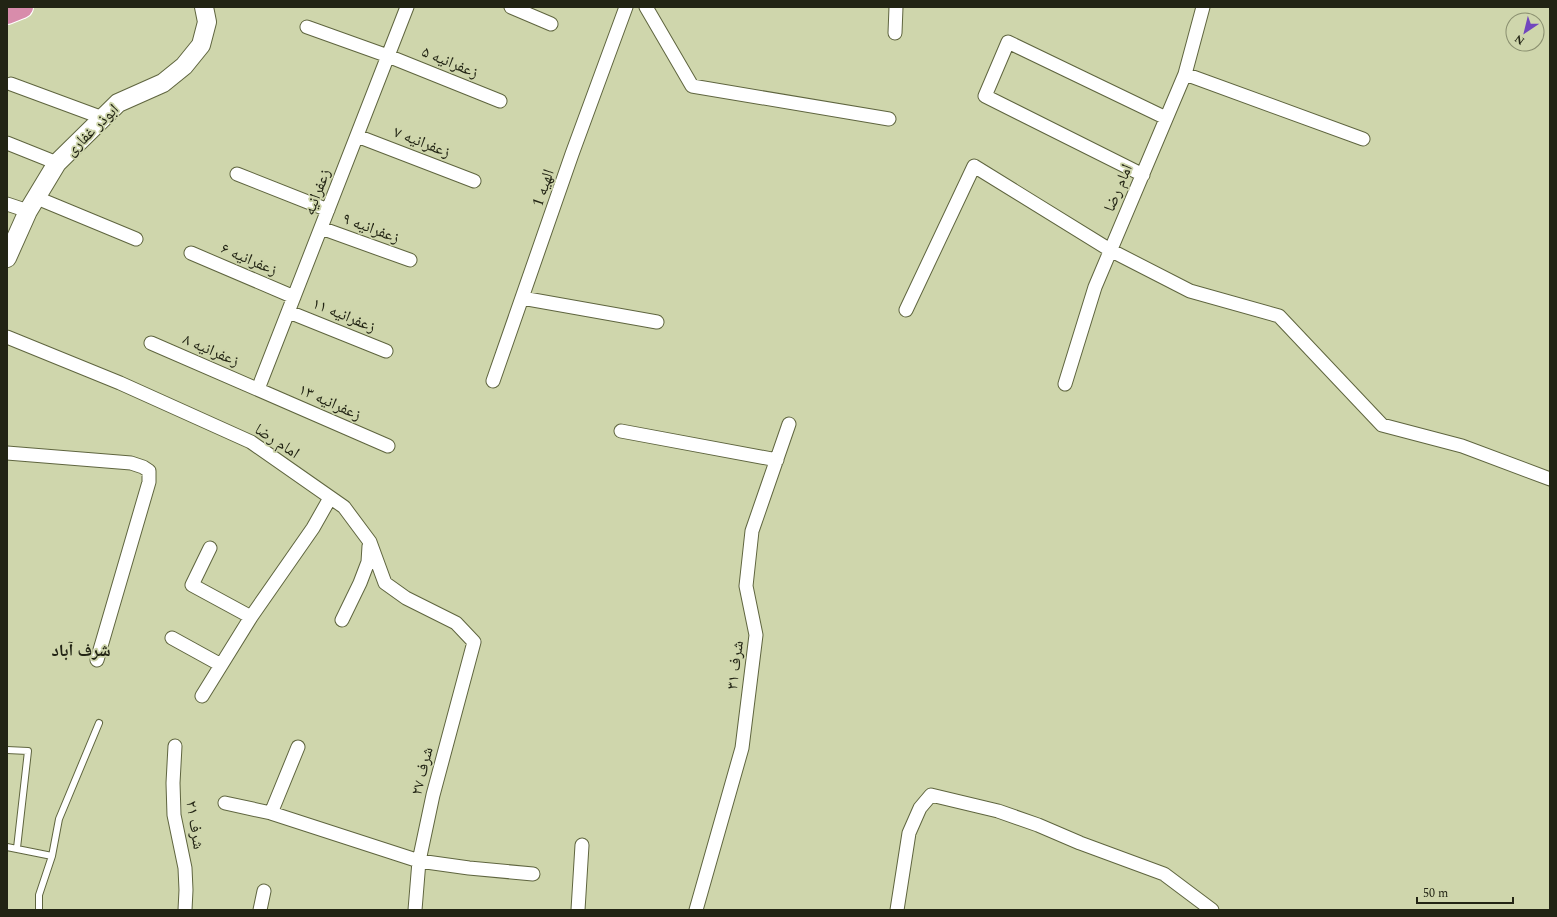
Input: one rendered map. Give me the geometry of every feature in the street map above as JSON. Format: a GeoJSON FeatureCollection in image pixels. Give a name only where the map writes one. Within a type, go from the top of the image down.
{"type":"FeatureCollection","features":[{"type":"Feature","properties":{"kind":"highway"},"geometry":{"type":"LineString","coordinates":[[7,13],[22,7]]}},
{"type":"Feature","properties":{"kind":"main road","name":"ابوذر غفاری"},"geometry":{"type":"LineString","coordinates":[[7,258],[32,204],[57,163],[118,103],[163,83],[184,66],[201,44],[207,22],[204,7]]}},
{"type":"Feature","properties":{"kind":"street","name":"زعفرانیه"},"geometry":{"type":"LineString","coordinates":[[258,389],[407,7]]}},
{"type":"Feature","properties":{"kind":"street"},"geometry":{"type":"LineString","coordinates":[[510,7],[551,24]]}},
{"type":"Feature","properties":{"kind":"street","name":"الهیه 1"},"geometry":{"type":"LineString","coordinates":[[494,381],[572,154],[626,7]]}},
{"type":"Feature","properties":{"kind":"street"},"geometry":{"type":"LineString","coordinates":[[646,7],[692,86],[889,119]]}},
{"type":"Feature","properties":{"kind":"street"},"geometry":{"type":"LineString","coordinates":[[895,32],[896,7]]}},
{"type":"Feature","properties":{"kind":"street","name":"امام رضا"},"geometry":{"type":"LineString","coordinates":[[1066,384],[1095,287],[1185,74],[1203,7]]}},
{"type":"Feature","properties":{"kind":"street","name":"زعفرانیه ۵"},"geometry":{"type":"LineString","coordinates":[[307,27],[388,56],[500,100]]}},
{"type":"Feature","properties":{"kind":"street"},"geometry":{"type":"LineString","coordinates":[[1142,175],[985,96],[1008,42],[1166,118]]}},
{"type":"Feature","properties":{"kind":"street"},"geometry":{"type":"LineString","coordinates":[[1185,74],[1363,139]]}},
{"type":"Feature","properties":{"kind":"street"},"geometry":{"type":"LineString","coordinates":[[11,84],[103,118]]}},
{"type":"Feature","properties":{"kind":"street","name":"زعفرانیه ۷"},"geometry":{"type":"LineString","coordinates":[[357,136],[474,181]]}},
{"type":"Feature","properties":{"kind":"street"},"geometry":{"type":"LineString","coordinates":[[7,143],[57,163]]}},
{"type":"Feature","properties":{"kind":"street"},"geometry":{"type":"LineString","coordinates":[[906,310],[974,166],[1110,250],[1190,291],[1279,316],[1382,425],[1462,446],[1550,479]]}},
{"type":"Feature","properties":{"kind":"street"},"geometry":{"type":"LineString","coordinates":[[237,174],[328,210]]}},
{"type":"Feature","properties":{"kind":"street"},"geometry":{"type":"LineString","coordinates":[[7,204],[32,204],[136,239]]}},
{"type":"Feature","properties":{"kind":"street","name":"زعفرانیه ۹"},"geometry":{"type":"LineString","coordinates":[[321,228],[410,260]]}},
{"type":"Feature","properties":{"kind":"street","name":"زعفرانیه ۶"},"geometry":{"type":"LineString","coordinates":[[191,252],[294,297]]}},
{"type":"Feature","properties":{"kind":"street"},"geometry":{"type":"LineString","coordinates":[[522,298],[657,322]]}},
{"type":"Feature","properties":{"kind":"street","name":"زعفرانیه ۱۱"},"geometry":{"type":"LineString","coordinates":[[288,312],[386,351]]}},
{"type":"Feature","properties":{"kind":"street","name":"امام رضا"},"geometry":{"type":"LineString","coordinates":[[7,337],[120,383],[250,442],[344,507],[370,542],[385,583],[406,598],[456,623],[474,642]]}},
{"type":"Feature","properties":{"kind":"street","name":"زعفرانیه ۸"},"geometry":{"type":"LineString","coordinates":[[150,342],[258,389]]}},
{"type":"Feature","properties":{"kind":"street","name":"زعفرانیه ۱۳"},"geometry":{"type":"LineString","coordinates":[[258,389],[388,446]]}},
{"type":"Feature","properties":{"kind":"street","name":"شرف ۳۱"},"geometry":{"type":"LineString","coordinates":[[696,910],[742,748],[756,635],[746,586],[752,531],[789,424]]}},
{"type":"Feature","properties":{"kind":"street"},"geometry":{"type":"LineString","coordinates":[[621,431],[777,460]]}},
{"type":"Feature","properties":{"kind":"street"},"geometry":{"type":"LineString","coordinates":[[7,453],[130,463],[143,467],[149,471],[149,482],[97,660]]}},
{"type":"Feature","properties":{"kind":"street"},"geometry":{"type":"LineString","coordinates":[[202,696],[251,617],[287,567],[330,498]]}},
{"type":"Feature","properties":{"kind":"street"},"geometry":{"type":"LineString","coordinates":[[342,620],[360,583],[368,562],[370,542]]}},
{"type":"Feature","properties":{"kind":"street"},"geometry":{"type":"LineString","coordinates":[[210,548],[192,585],[251,617]]}},
{"type":"Feature","properties":{"kind":"street"},"geometry":{"type":"LineString","coordinates":[[172,638],[221,666]]}},
{"type":"Feature","properties":{"kind":"street","name":"شرف ۲۷"},"geometry":{"type":"LineString","coordinates":[[415,910],[419,861],[433,795],[474,642]]}},
{"type":"Feature","properties":{"kind":"street","name":"شرف ۲۱"},"geometry":{"type":"LineString","coordinates":[[175,746],[173,783],[174,815],[185,868],[185,910]]}},
{"type":"Feature","properties":{"kind":"street"},"geometry":{"type":"LineString","coordinates":[[271,813],[298,747]]}},
{"type":"Feature","properties":{"kind":"street"},"geometry":{"type":"LineString","coordinates":[[897,910],[909,833],[920,808],[932,795],[985,808],[1024,820],[1080,843],[1164,874],[1212,910]]}},
{"type":"Feature","properties":{"kind":"street"},"geometry":{"type":"LineString","coordinates":[[226,803],[271,813],[419,861],[469,868],[533,874]]}},
{"type":"Feature","properties":{"kind":"street"},"geometry":{"type":"LineString","coordinates":[[578,910],[582,845]]}},
{"type":"Feature","properties":{"kind":"street"},"geometry":{"type":"LineString","coordinates":[[260,910],[264,891]]}},
{"type":"Feature","properties":{"kind":"lane"},"geometry":{"type":"LineString","coordinates":[[39,910],[39,895],[52,856],[59,819],[99,723]]}},
{"type":"Feature","properties":{"kind":"lane"},"geometry":{"type":"LineString","coordinates":[[7,750],[28,751],[17,848]]}},
{"type":"Feature","properties":{"kind":"lane"},"geometry":{"type":"LineString","coordinates":[[7,847],[52,856]]}},
{"type":"Feature","properties":{"kind":"district","name":"شرف آباد"},"geometry":{"type":"Point","coordinates":[81,651]}}]}
